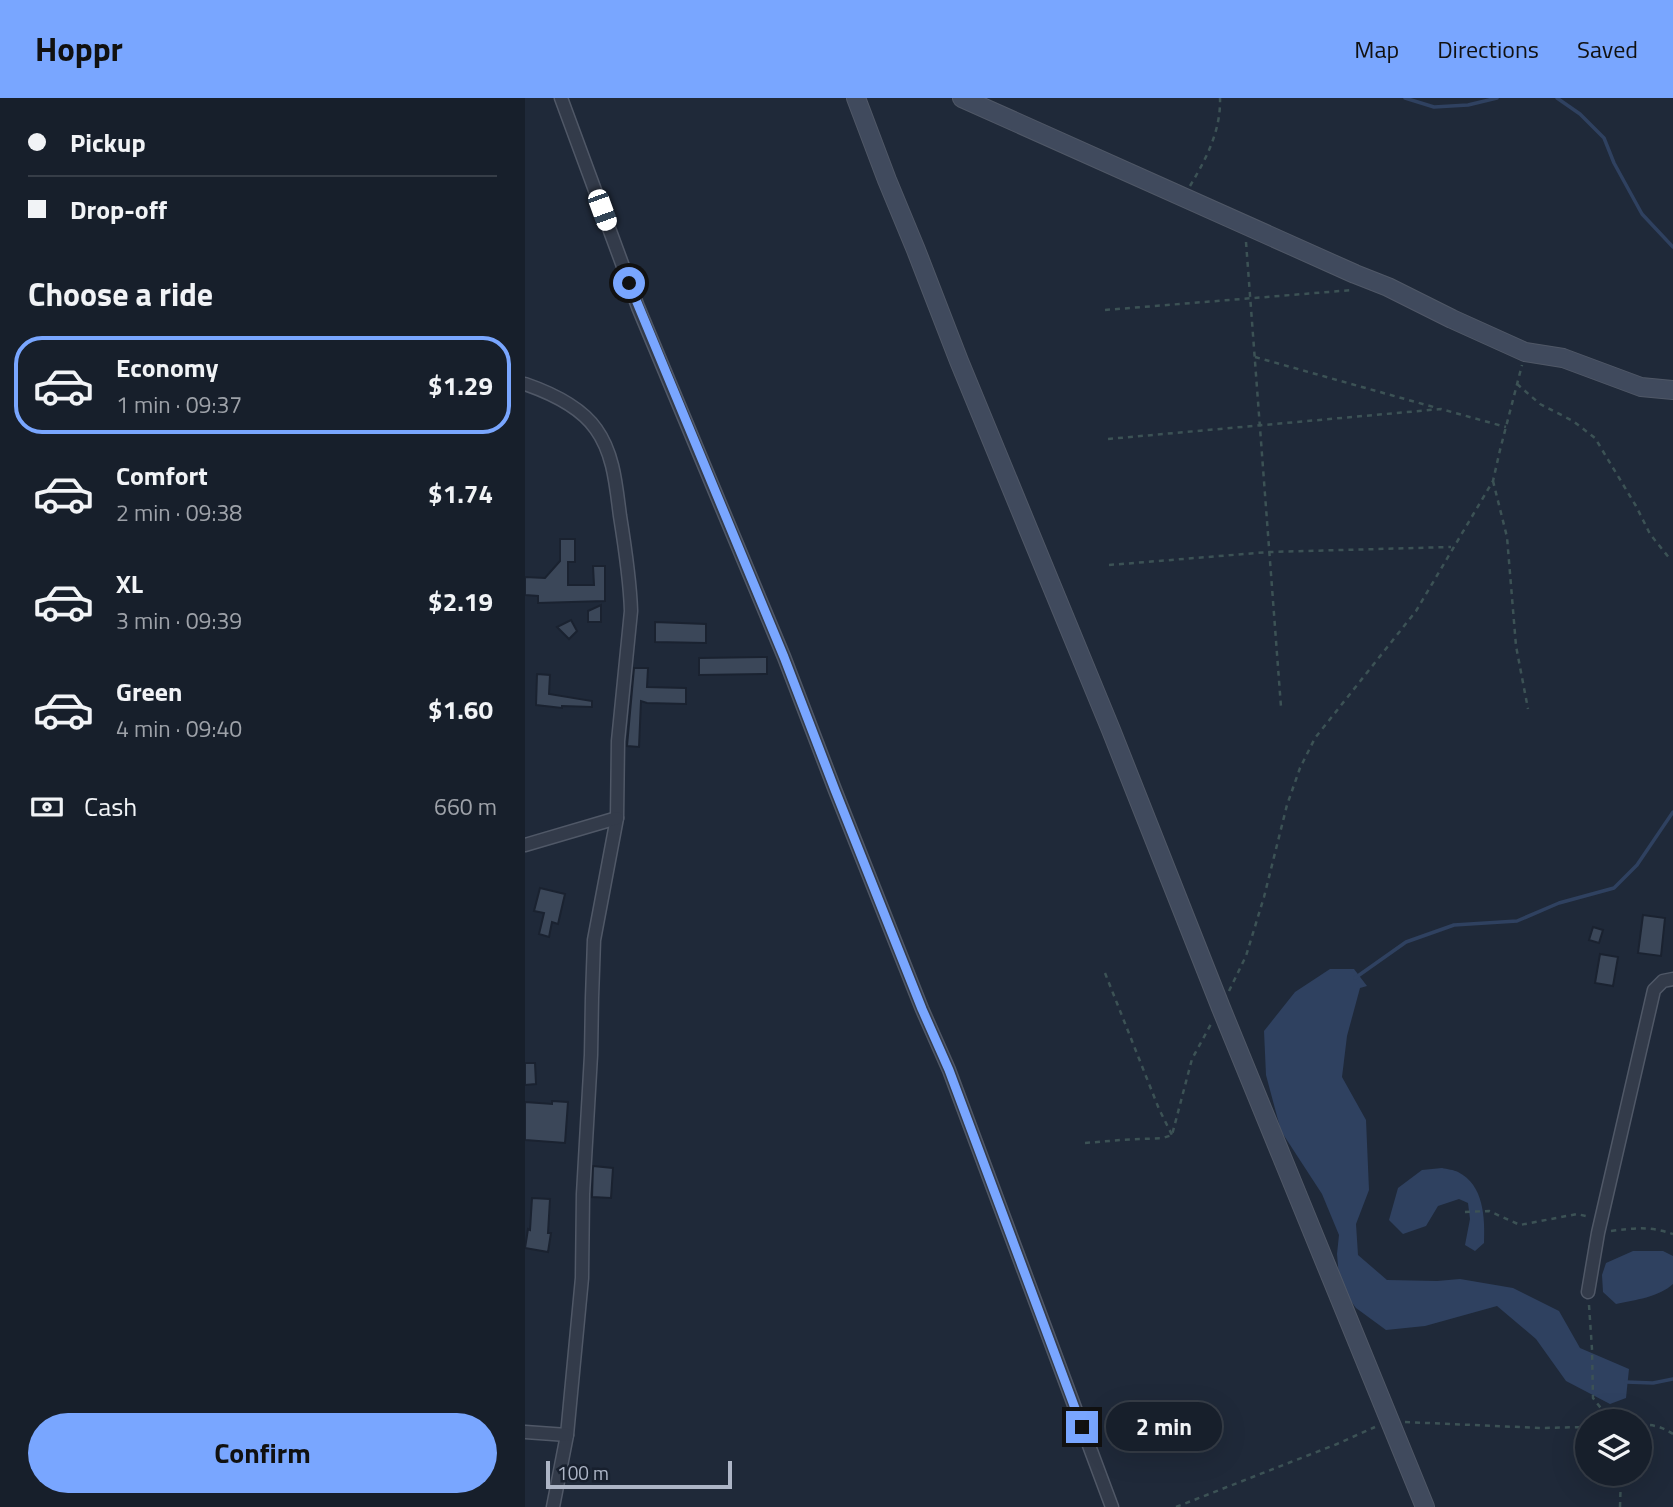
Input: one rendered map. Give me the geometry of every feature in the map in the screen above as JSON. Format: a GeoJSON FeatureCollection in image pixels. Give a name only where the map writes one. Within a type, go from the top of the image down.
{"type":"FeatureCollection","features":[{"type":"Feature","properties":{"kind":"street"},"geometry":{"type":"LineString","coordinates":[[561,98],[638,307],[774,631],[922,1009],[949,1070],[1112,1507]]}},
{"type":"Feature","properties":{"kind":"street"},"geometry":{"type":"LineString","coordinates":[[856,98],[1220,1008],[1425,1507]]}},
{"type":"Feature","properties":{"kind":"street"},"geometry":{"type":"LineString","coordinates":[[963,98],[1388,287],[1524,352],[1563,358],[1641,387],[1673,390]]}},
{"type":"Feature","properties":{"kind":"street"},"geometry":{"type":"LineString","coordinates":[[525,384],[565,402],[588,419],[608,449],[631,611],[618,741],[617,818],[594,940],[582,1278],[567,1435],[553,1507]]}},
{"type":"Feature","properties":{"kind":"street"},"geometry":{"type":"LineString","coordinates":[[525,845],[617,818]]}},
{"type":"Feature","properties":{"kind":"street"},"geometry":{"type":"LineString","coordinates":[[1588,1292],[1599,1226],[1654,990],[1663,981],[1673,979]]}},
{"type":"Feature","properties":{"kind":"street"},"geometry":{"type":"LineString","coordinates":[[525,1432],[567,1435]]}},
{"type":"Feature","properties":{"kind":"path"},"geometry":{"type":"LineString","coordinates":[[1183,197],[1206,160],[1219,120],[1220,98]]}},
{"type":"Feature","properties":{"kind":"path"},"geometry":{"type":"LineString","coordinates":[[1245,225],[1281,707]]}},
{"type":"Feature","properties":{"kind":"path"},"geometry":{"type":"LineString","coordinates":[[1105,310],[1360,289]]}},
{"type":"Feature","properties":{"kind":"path"},"geometry":{"type":"LineString","coordinates":[[1172,1135],[1192,1059],[1246,956],[1287,805],[1300,768],[1315,738],[1416,611],[1493,481],[1524,352]]}},
{"type":"Feature","properties":{"kind":"path"},"geometry":{"type":"LineString","coordinates":[[1255,357],[1506,427]]}},
{"type":"Feature","properties":{"kind":"path"},"geometry":{"type":"LineString","coordinates":[[1517,384],[1540,404],[1573,421],[1595,438],[1650,534],[1670,559]]}},
{"type":"Feature","properties":{"kind":"path"},"geometry":{"type":"LineString","coordinates":[[1108,439],[1443,410]]}},
{"type":"Feature","properties":{"kind":"path"},"geometry":{"type":"LineString","coordinates":[[1493,481],[1507,537],[1516,646],[1528,709]]}},
{"type":"Feature","properties":{"kind":"path"},"geometry":{"type":"LineString","coordinates":[[1109,565],[1269,552],[1453,547]]}},
{"type":"Feature","properties":{"kind":"path"},"geometry":{"type":"LineString","coordinates":[[1105,973],[1172,1135]]}},
{"type":"Feature","properties":{"kind":"path"},"geometry":{"type":"LineString","coordinates":[[1085,1143],[1163,1138],[1172,1135]]}},
{"type":"Feature","properties":{"kind":"path"},"geometry":{"type":"LineString","coordinates":[[1465,1212],[1489,1211],[1520,1225],[1577,1214],[1599,1226],[1657,1228],[1673,1234]]}},
{"type":"Feature","properties":{"kind":"path"},"geometry":{"type":"LineString","coordinates":[[1588,1292],[1593,1398],[1602,1409]]}},
{"type":"Feature","properties":{"kind":"path"},"geometry":{"type":"LineString","coordinates":[[1176,1507],[1338,1444],[1389,1421],[1575,1427]]}},
{"type":"Feature","properties":{"kind":"path"},"geometry":{"type":"LineString","coordinates":[[1652,1424],[1673,1434]]}},
{"type":"Feature","properties":{"kind":"path"},"geometry":{"type":"LineString","coordinates":[[1620,1507],[1621,1486]]}},
{"type":"Feature","properties":{"kind":"water"},"geometry":{"type":"Polygon","coordinates":[[[1330,969],[1354,969],[1367,986],[1360,988],[1347,1036],[1342,1077],[1366,1120],[1369,1190],[1356,1224],[1358,1255],[1387,1280],[1460,1279],[1513,1288],[1559,1311],[1580,1348],[1629,1369],[1626,1398],[1610,1404],[1566,1381],[1536,1339],[1497,1306],[1425,1326],[1386,1330],[1356,1308],[1347,1296],[1339,1277],[1339,1235],[1322,1194],[1281,1131],[1266,1075],[1264,1031],[1295,992],[1330,969]]]}},
{"type":"Feature","properties":{"kind":"water"},"geometry":{"type":"Polygon","coordinates":[[[1442,1168],[1456,1171],[1467,1178],[1478,1194],[1483,1213],[1484,1243],[1475,1251],[1465,1245],[1470,1219],[1468,1203],[1459,1199],[1438,1206],[1426,1226],[1403,1234],[1389,1220],[1398,1188],[1422,1170],[1442,1168]]]}},
{"type":"Feature","properties":{"kind":"water"},"geometry":{"type":"Polygon","coordinates":[[[1633,1251],[1663,1251],[1673,1256],[1673,1284],[1654,1295],[1616,1304],[1603,1292],[1602,1275],[1606,1263],[1633,1251]]]}},
{"type":"Feature","properties":{"kind":"building"},"geometry":{"type":"Polygon","coordinates":[[[560,539],[575,539],[575,562],[568,562],[568,585],[594,585],[593,566],[605,566],[605,601],[538,603],[538,596],[525,595],[525,577],[545,578],[560,561],[560,539]]]}},
{"type":"Feature","properties":{"kind":"building"},"geometry":{"type":"Polygon","coordinates":[[[601,605],[601,622],[588,622],[588,611],[601,605]]]}},
{"type":"Feature","properties":{"kind":"building"},"geometry":{"type":"Polygon","coordinates":[[[571,620],[577,631],[569,639],[557,627],[571,620]]]}},
{"type":"Feature","properties":{"kind":"building"},"geometry":{"type":"Polygon","coordinates":[[[655,622],[706,624],[706,643],[655,642],[655,622]]]}},
{"type":"Feature","properties":{"kind":"building"},"geometry":{"type":"Polygon","coordinates":[[[767,657],[767,674],[699,675],[699,658],[767,657]]]}},
{"type":"Feature","properties":{"kind":"building"},"geometry":{"type":"Polygon","coordinates":[[[634,668],[648,668],[647,687],[686,688],[686,704],[641,701],[639,747],[627,746],[634,668]]]}},
{"type":"Feature","properties":{"kind":"building"},"geometry":{"type":"Polygon","coordinates":[[[537,674],[550,675],[549,694],[592,701],[592,707],[536,705],[537,674]]]}},
{"type":"Feature","properties":{"kind":"building"},"geometry":{"type":"Polygon","coordinates":[[[540,888],[565,894],[558,924],[552,922],[549,937],[539,934],[544,913],[534,911],[540,888]]]}},
{"type":"Feature","properties":{"kind":"building"},"geometry":{"type":"Polygon","coordinates":[[[1643,915],[1665,918],[1661,956],[1638,953],[1643,915]]]}},
{"type":"Feature","properties":{"kind":"building"},"geometry":{"type":"Polygon","coordinates":[[[1593,927],[1603,930],[1599,943],[1589,940],[1593,927]]]}},
{"type":"Feature","properties":{"kind":"building"},"geometry":{"type":"Polygon","coordinates":[[[1600,954],[1618,957],[1613,986],[1595,983],[1600,954]]]}},
{"type":"Feature","properties":{"kind":"building"},"geometry":{"type":"Polygon","coordinates":[[[525,1063],[535,1063],[536,1084],[525,1085],[525,1063]]]}},
{"type":"Feature","properties":{"kind":"building"},"geometry":{"type":"Polygon","coordinates":[[[552,1101],[568,1102],[565,1143],[525,1140],[525,1102],[552,1104],[552,1101]]]}},
{"type":"Feature","properties":{"kind":"building"},"geometry":{"type":"Polygon","coordinates":[[[593,1166],[613,1168],[611,1198],[592,1197],[593,1166]]]}},
{"type":"Feature","properties":{"kind":"building"},"geometry":{"type":"Polygon","coordinates":[[[532,1198],[550,1199],[548,1233],[551,1233],[548,1252],[525,1248],[528,1229],[530,1230],[532,1198]]]}},
{"type":"Feature","properties":{"kind":"waterway"},"geometry":{"type":"LineString","coordinates":[[1405,98],[1434,107],[1468,105],[1497,98]]}},
{"type":"Feature","properties":{"kind":"waterway"},"geometry":{"type":"LineString","coordinates":[[1557,98],[1580,114],[1604,138],[1614,163],[1642,214],[1673,247]]}},
{"type":"Feature","properties":{"kind":"waterway"},"geometry":{"type":"LineString","coordinates":[[1355,978],[1406,942],[1454,925],[1517,921],[1559,903],[1614,888],[1637,865],[1673,812]]}},
{"type":"Feature","properties":{"kind":"waterway"},"geometry":{"type":"LineString","coordinates":[[1626,1382],[1653,1383],[1673,1379]]}},
{"type":"Feature","properties":{"kind":"route"},"geometry":{"type":"LineString","coordinates":[[629,283],[784,657],[922,1009],[949,1070],[1082,1427]]}}]}
